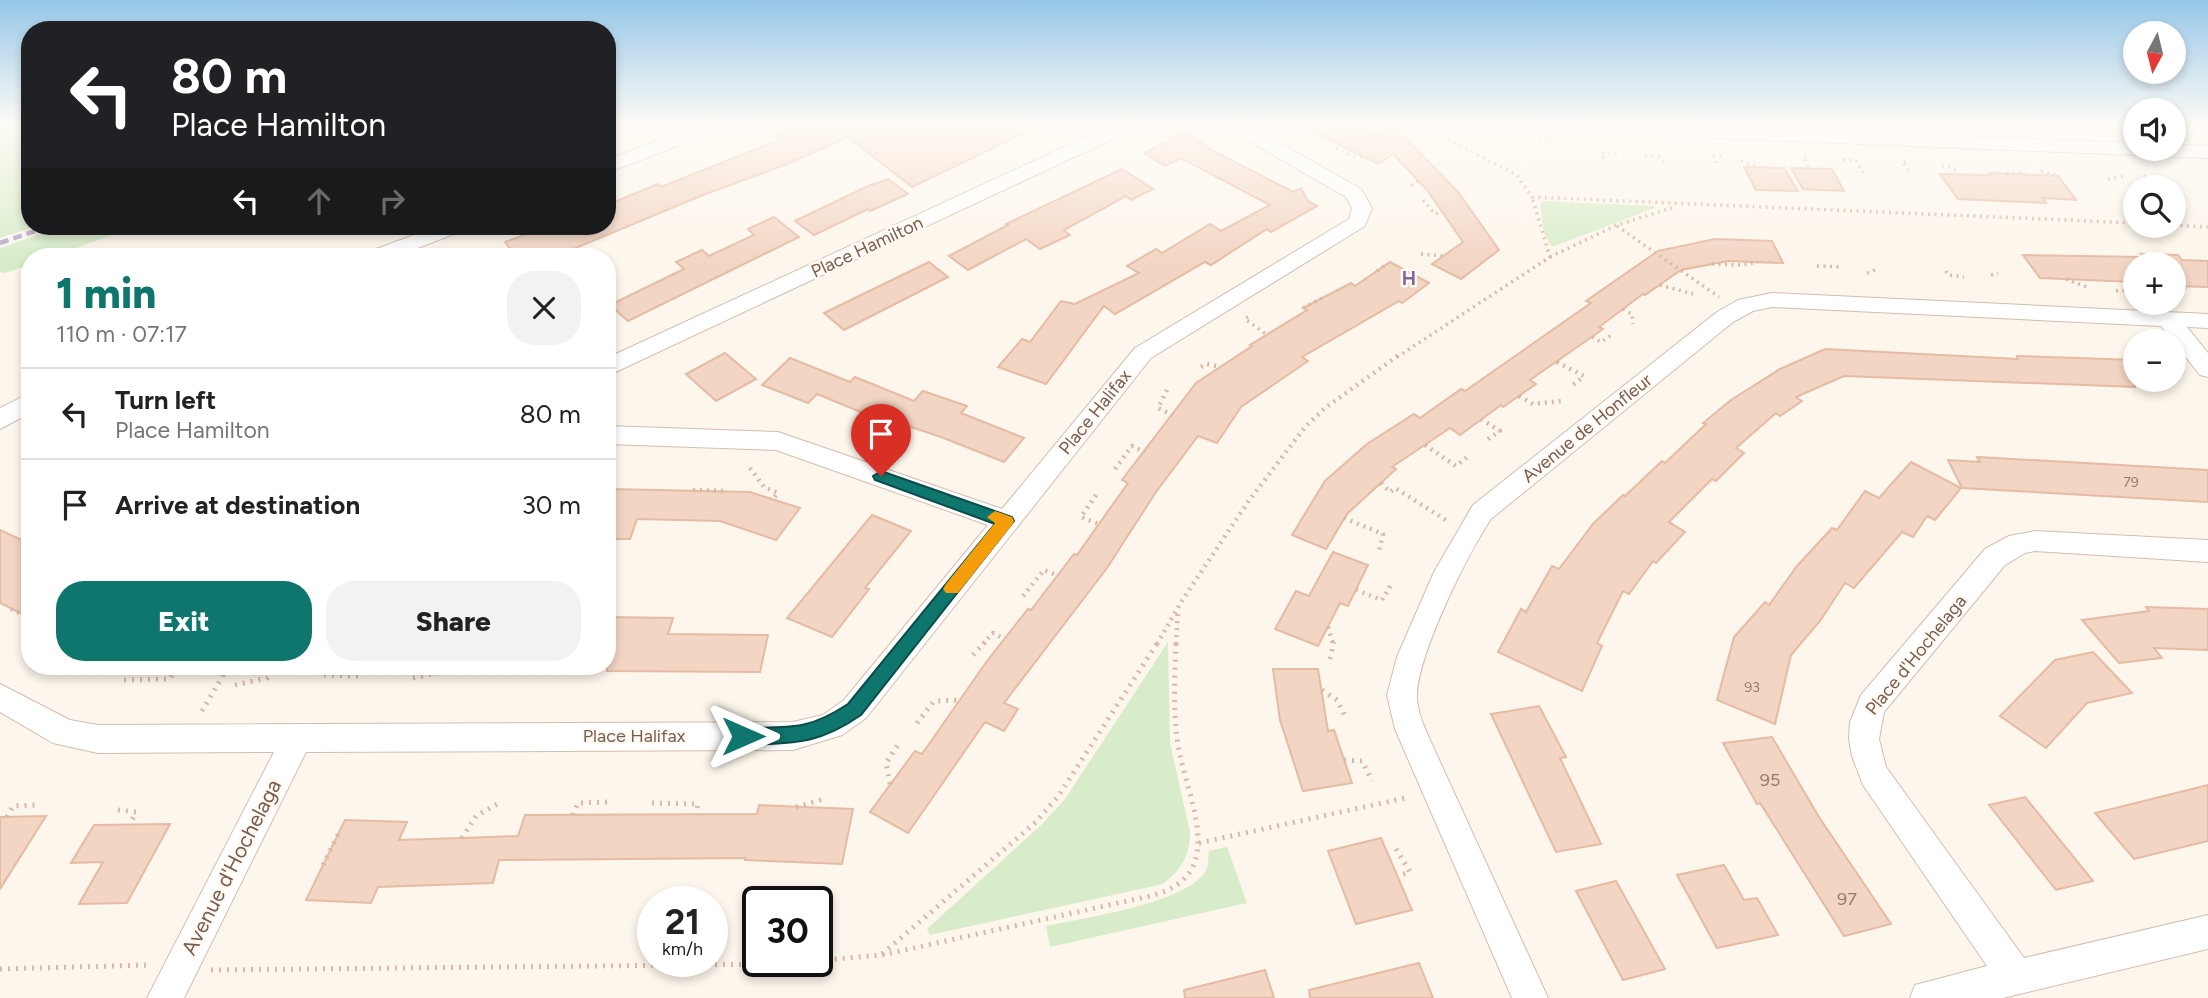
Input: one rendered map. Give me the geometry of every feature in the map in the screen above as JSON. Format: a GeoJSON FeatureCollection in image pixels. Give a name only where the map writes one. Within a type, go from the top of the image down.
{"type":"FeatureCollection","features":[{"type":"Feature","properties":{"kind":"street","name":"Place Hamilton"},"geometry":{"type":"LineString","coordinates":[[616,364],[1027,172]]}},
{"type":"Feature","properties":{"kind":"street","name":"Place Halifax"},"geometry":{"type":"LineString","coordinates":[[0,697],[64,733],[86,739],[793,736],[818,731],[855,709],[1149,347],[1358,222],[1362,208],[1354,193],[1317,172]]}},
{"type":"Feature","properties":{"kind":"street"},"geometry":{"type":"LineString","coordinates":[[400,248],[433,235]]}},
{"type":"Feature","properties":{"kind":"street","name":"Avenue de Honfleur"},"geometry":{"type":"LineString","coordinates":[[1530,998],[1425,760],[1402,699],[1402,685],[1411,656],[1467,533],[1482,512],[1725,317],[1745,305],[1772,300],[2208,321]]}},
{"type":"Feature","properties":{"kind":"street"},"geometry":{"type":"LineString","coordinates":[[2168,319],[2208,369]]}},
{"type":"Feature","properties":{"kind":"street"},"geometry":{"type":"LineString","coordinates":[[0,420],[21,407]]}},
{"type":"Feature","properties":{"kind":"street"},"geometry":{"type":"LineString","coordinates":[[616,435],[778,441],[1006,521]]}},
{"type":"Feature","properties":{"kind":"street","name":"Place d'Hochelaga"},"geometry":{"type":"LineString","coordinates":[[2015,976],[1874,775],[1865,753],[1864,719],[1872,704],[1986,567],[2007,548],[2035,541],[2208,551]]}},
{"type":"Feature","properties":{"kind":"street","name":"Avenue d'Hochelaga"},"geometry":{"type":"LineString","coordinates":[[165,998],[298,737]]}},
{"type":"Feature","properties":{"kind":"street"},"geometry":{"type":"LineString","coordinates":[[1928,998],[2208,932]]}},
{"type":"Feature","properties":{"kind":"path"},"geometry":{"type":"LineString","coordinates":[[1508,172],[1524,183],[1532,197],[1549,257]]}},
{"type":"Feature","properties":{"kind":"path"},"geometry":{"type":"LineString","coordinates":[[2006,174],[2026,172]]}},
{"type":"Feature","properties":{"kind":"path"},"geometry":{"type":"LineString","coordinates":[[2043,172],[2058,176]]}},
{"type":"Feature","properties":{"kind":"path"},"geometry":{"type":"LineString","coordinates":[[2108,179],[2123,176]]}},
{"type":"Feature","properties":{"kind":"path"},"geometry":{"type":"LineString","coordinates":[[1411,186],[1418,181]]}},
{"type":"Feature","properties":{"kind":"path"},"geometry":{"type":"LineString","coordinates":[[1532,197],[2123,223]]}},
{"type":"Feature","properties":{"kind":"path"},"geometry":{"type":"LineString","coordinates":[[1423,200],[1435,214],[1443,212]]}},
{"type":"Feature","properties":{"kind":"path"},"geometry":{"type":"LineString","coordinates":[[881,955],[1036,821],[1059,795],[1248,502],[1305,427],[1325,408],[1425,337],[1549,257],[1617,225],[1686,205]]}},
{"type":"Feature","properties":{"kind":"path"},"geometry":{"type":"LineString","coordinates":[[1617,225],[1723,300]]}},
{"type":"Feature","properties":{"kind":"path"},"geometry":{"type":"LineString","coordinates":[[2186,225],[2208,226]]}},
{"type":"Feature","properties":{"kind":"path"},"geometry":{"type":"LineString","coordinates":[[1420,254],[1444,256]]}},
{"type":"Feature","properties":{"kind":"path"},"geometry":{"type":"LineString","coordinates":[[1712,264],[1740,265],[1758,262]]}},
{"type":"Feature","properties":{"kind":"path"},"geometry":{"type":"LineString","coordinates":[[1377,271],[1385,265]]}},
{"type":"Feature","properties":{"kind":"path"},"geometry":{"type":"LineString","coordinates":[[1817,266],[1840,267],[1841,270]]}},
{"type":"Feature","properties":{"kind":"path"},"geometry":{"type":"LineString","coordinates":[[1867,273],[1877,269]]}},
{"type":"Feature","properties":{"kind":"path"},"geometry":{"type":"LineString","coordinates":[[1946,271],[1948,275],[1964,277]]}},
{"type":"Feature","properties":{"kind":"path"},"geometry":{"type":"LineString","coordinates":[[1991,275],[1998,272]]}},
{"type":"Feature","properties":{"kind":"path"},"geometry":{"type":"LineString","coordinates":[[2066,279],[2087,287]]}},
{"type":"Feature","properties":{"kind":"path"},"geometry":{"type":"LineString","coordinates":[[2116,290],[2130,290],[2122,282]]}},
{"type":"Feature","properties":{"kind":"path"},"geometry":{"type":"LineString","coordinates":[[1660,285],[1693,294]]}},
{"type":"Feature","properties":{"kind":"path"},"geometry":{"type":"LineString","coordinates":[[2186,287],[2190,286]]}},
{"type":"Feature","properties":{"kind":"path"},"geometry":{"type":"LineString","coordinates":[[1303,307],[1326,296]]}},
{"type":"Feature","properties":{"kind":"path"},"geometry":{"type":"LineString","coordinates":[[1623,309],[1632,314],[1633,324]]}},
{"type":"Feature","properties":{"kind":"path"},"geometry":{"type":"LineString","coordinates":[[1253,314],[1245,319],[1267,335]]}},
{"type":"Feature","properties":{"kind":"path"},"geometry":{"type":"LineString","coordinates":[[1592,337],[1601,342],[1612,334]]}},
{"type":"Feature","properties":{"kind":"path"},"geometry":{"type":"LineString","coordinates":[[1557,362],[1584,376],[1573,385]]}},
{"type":"Feature","properties":{"kind":"path"},"geometry":{"type":"LineString","coordinates":[[1201,367],[1207,364],[1221,367]]}},
{"type":"Feature","properties":{"kind":"path"},"geometry":{"type":"LineString","coordinates":[[1167,390],[1158,408],[1173,415]]}},
{"type":"Feature","properties":{"kind":"path"},"geometry":{"type":"LineString","coordinates":[[1519,396],[1533,404],[1562,401]]}},
{"type":"Feature","properties":{"kind":"path"},"geometry":{"type":"LineString","coordinates":[[1481,419],[1500,430],[1485,441]]}},
{"type":"Feature","properties":{"kind":"path"},"geometry":{"type":"LineString","coordinates":[[1425,445],[1456,466],[1466,457]]}},
{"type":"Feature","properties":{"kind":"path"},"geometry":{"type":"LineString","coordinates":[[1115,469],[1132,446],[1145,452]]}},
{"type":"Feature","properties":{"kind":"path"},"geometry":{"type":"LineString","coordinates":[[750,468],[764,487],[778,492],[773,499]]}},
{"type":"Feature","properties":{"kind":"path"},"geometry":{"type":"LineString","coordinates":[[1381,483],[1390,492],[1395,488],[1467,533]]}},
{"type":"Feature","properties":{"kind":"path"},"geometry":{"type":"LineString","coordinates":[[693,490],[727,491]]}},
{"type":"Feature","properties":{"kind":"path"},"geometry":{"type":"LineString","coordinates":[[1096,495],[1082,517],[1099,524]]}},
{"type":"Feature","properties":{"kind":"path"},"geometry":{"type":"LineString","coordinates":[[1344,518],[1383,534],[1379,551]]}},
{"type":"Feature","properties":{"kind":"path"},"geometry":{"type":"LineString","coordinates":[[1023,596],[1044,570],[1057,575]]}},
{"type":"Feature","properties":{"kind":"path"},"geometry":{"type":"LineString","coordinates":[[1356,590],[1382,600],[1392,583]]}},
{"type":"Feature","properties":{"kind":"path"},"geometry":{"type":"LineString","coordinates":[[11,609],[21,614]]}},
{"type":"Feature","properties":{"kind":"path"},"geometry":{"type":"LineString","coordinates":[[205,970],[780,964],[881,955],[1111,906],[1166,891],[1184,882],[1199,853],[1177,738],[1175,667],[1178,609]]}},
{"type":"Feature","properties":{"kind":"path"},"geometry":{"type":"LineString","coordinates":[[1328,627],[1334,640],[1330,659]]}},
{"type":"Feature","properties":{"kind":"path"},"geometry":{"type":"LineString","coordinates":[[973,655],[993,633],[1004,639]]}},
{"type":"Feature","properties":{"kind":"path"},"geometry":{"type":"LineString","coordinates":[[124,680],[170,679],[172,675]]}},
{"type":"Feature","properties":{"kind":"path"},"geometry":{"type":"LineString","coordinates":[[195,723],[223,675]]}},
{"type":"Feature","properties":{"kind":"path"},"geometry":{"type":"LineString","coordinates":[[235,685],[267,678],[270,675]]}},
{"type":"Feature","properties":{"kind":"path"},"geometry":{"type":"LineString","coordinates":[[324,675],[359,675]]}},
{"type":"Feature","properties":{"kind":"path"},"geometry":{"type":"LineString","coordinates":[[413,678],[428,675]]}},
{"type":"Feature","properties":{"kind":"path"},"geometry":{"type":"LineString","coordinates":[[1322,690],[1338,700],[1345,716]]}},
{"type":"Feature","properties":{"kind":"path"},"geometry":{"type":"LineString","coordinates":[[917,723],[934,701],[959,701]]}},
{"type":"Feature","properties":{"kind":"path"},"geometry":{"type":"LineString","coordinates":[[890,784],[886,763],[899,743]]}},
{"type":"Feature","properties":{"kind":"path"},"geometry":{"type":"LineString","coordinates":[[1344,760],[1363,761],[1372,782]]}},
{"type":"Feature","properties":{"kind":"path"},"geometry":{"type":"LineString","coordinates":[[1199,843],[1418,795]]}},
{"type":"Feature","properties":{"kind":"path"},"geometry":{"type":"LineString","coordinates":[[796,807],[824,799]]}},
{"type":"Feature","properties":{"kind":"path"},"geometry":{"type":"LineString","coordinates":[[573,815],[578,803],[611,802]]}},
{"type":"Feature","properties":{"kind":"path"},"geometry":{"type":"LineString","coordinates":[[462,838],[473,817],[490,805],[499,803]]}},
{"type":"Feature","properties":{"kind":"path"},"geometry":{"type":"LineString","coordinates":[[652,803],[698,804],[696,815]]}},
{"type":"Feature","properties":{"kind":"path"},"geometry":{"type":"LineString","coordinates":[[7,817],[13,806],[36,805]]}},
{"type":"Feature","properties":{"kind":"path"},"geometry":{"type":"LineString","coordinates":[[118,810],[135,811],[130,824]]}},
{"type":"Feature","properties":{"kind":"path"},"geometry":{"type":"LineString","coordinates":[[323,865],[338,833]]}},
{"type":"Feature","properties":{"kind":"path"},"geometry":{"type":"LineString","coordinates":[[1396,849],[1410,872],[1398,876]]}},
{"type":"Feature","properties":{"kind":"path"},"geometry":{"type":"LineString","coordinates":[[0,969],[157,964]]}},
{"type":"Feature","properties":{"kind":"green space"},"geometry":{"type":"Polygon","coordinates":[[[0,172],[21,172],[21,231],[0,238],[0,172]]]}},
{"type":"Feature","properties":{"kind":"green space"},"geometry":{"type":"Polygon","coordinates":[[[1542,201],[1655,208],[1552,247],[1544,233],[1540,205],[1542,201]]]}},
{"type":"Feature","properties":{"kind":"green space"},"geometry":{"type":"Polygon","coordinates":[[[38,235],[112,235],[76,248],[21,248],[21,268],[5,273],[0,272],[0,248],[38,235]]]}},
{"type":"Feature","properties":{"kind":"green space"},"geometry":{"type":"Polygon","coordinates":[[[1168,642],[1170,743],[1190,832],[1186,855],[1175,873],[1163,884],[930,935],[927,929],[1042,824],[1065,799],[1168,642]]]}},
{"type":"Feature","properties":{"kind":"green space"},"geometry":{"type":"Polygon","coordinates":[[[1227,847],[1247,903],[1050,947],[1046,926],[1135,907],[1181,891],[1198,880],[1207,868],[1209,851],[1227,847]]]}},
{"type":"Feature","properties":{"kind":"building"},"geometry":{"type":"Polygon","coordinates":[[[700,172],[767,172],[616,231],[616,201],[658,184],[661,187],[700,172]]]}},
{"type":"Feature","properties":{"kind":"building"},"geometry":{"type":"Polygon","coordinates":[[[892,172],[944,172],[912,187],[892,172]]]}},
{"type":"Feature","properties":{"kind":"building"},"geometry":{"type":"Polygon","coordinates":[[[1117,172],[1126,172],[1153,189],[1131,200],[1126,196],[1064,230],[1070,235],[1040,249],[1026,239],[968,270],[949,256],[1008,225],[1006,224],[1117,172]]]}},
{"type":"Feature","properties":{"kind":"building"},"geometry":{"type":"Polygon","coordinates":[[[1207,172],[1253,172],[1293,192],[1301,188],[1308,201],[1317,206],[1271,232],[1267,229],[1211,265],[1205,262],[1115,314],[1104,306],[1046,384],[998,367],[1022,339],[1030,342],[1061,301],[1075,304],[1139,273],[1127,266],[1156,249],[1162,253],[1210,224],[1221,231],[1270,205],[1207,172]]]}},
{"type":"Feature","properties":{"kind":"building"},"geometry":{"type":"Polygon","coordinates":[[[1410,172],[1438,172],[1458,192],[1499,250],[1461,279],[1432,264],[1463,242],[1427,190],[1410,172]]]}},
{"type":"Feature","properties":{"kind":"building"},"geometry":{"type":"Polygon","coordinates":[[[1746,172],[1786,172],[1798,191],[1756,190],[1746,172]]]}},
{"type":"Feature","properties":{"kind":"building"},"geometry":{"type":"Polygon","coordinates":[[[1793,172],[1833,172],[1844,191],[1803,189],[1793,172]]]}},
{"type":"Feature","properties":{"kind":"building"},"geometry":{"type":"Polygon","coordinates":[[[1990,173],[2058,176],[2076,200],[2042,198],[2046,203],[1958,199],[1940,174],[1991,175],[1990,173]]]}},
{"type":"Feature","properties":{"kind":"building"},"geometry":{"type":"Polygon","coordinates":[[[888,179],[908,194],[870,211],[868,209],[814,235],[795,221],[866,187],[888,179]]]}},
{"type":"Feature","properties":{"kind":"building"},"geometry":{"type":"Polygon","coordinates":[[[774,217],[799,237],[628,321],[616,310],[616,302],[684,269],[676,262],[702,250],[709,256],[754,235],[748,229],[774,217]]]}},
{"type":"Feature","properties":{"kind":"building"},"geometry":{"type":"Polygon","coordinates":[[[525,235],[607,235],[576,248],[509,248],[505,242],[525,235]]]}},
{"type":"Feature","properties":{"kind":"building"},"geometry":{"type":"Polygon","coordinates":[[[1715,239],[1772,241],[1783,263],[1728,261],[1681,270],[1643,294],[1599,327],[1603,329],[1530,380],[1536,384],[1503,407],[1501,405],[1460,435],[1450,428],[1392,467],[1396,469],[1347,514],[1326,549],[1292,535],[1325,481],[1367,444],[1414,414],[1420,418],[1461,389],[1465,391],[1591,303],[1586,301],[1658,251],[1715,239]]]}},
{"type":"Feature","properties":{"kind":"building"},"geometry":{"type":"Polygon","coordinates":[[[2023,255],[2123,257],[2123,281],[2040,278],[2023,255]]]}},
{"type":"Feature","properties":{"kind":"building"},"geometry":{"type":"Polygon","coordinates":[[[2186,260],[2208,261],[2208,287],[2186,286],[2186,260]]]}},
{"type":"Feature","properties":{"kind":"building"},"geometry":{"type":"Polygon","coordinates":[[[929,262],[948,277],[844,330],[824,313],[929,262]]]}},
{"type":"Feature","properties":{"kind":"building"},"geometry":{"type":"Polygon","coordinates":[[[1390,262],[1429,283],[1402,303],[1399,301],[1302,357],[1308,361],[1241,407],[1217,443],[1198,436],[1156,492],[1107,568],[1004,703],[1018,709],[1004,731],[985,722],[908,833],[870,812],[915,751],[922,754],[987,661],[1028,609],[1031,610],[1074,554],[1077,555],[1128,483],[1122,480],[1196,383],[1307,310],[1303,308],[1351,283],[1355,286],[1390,262]]]}},
{"type":"Feature","properties":{"kind":"building"},"geometry":{"type":"Polygon","coordinates":[[[1825,349],[2018,359],[2017,356],[2123,360],[2123,387],[1844,376],[1796,397],[1802,401],[1780,416],[1776,413],[1736,448],[1744,453],[1716,481],[1712,479],[1669,522],[1685,532],[1656,563],[1653,561],[1629,594],[1623,591],[1597,643],[1602,646],[1582,691],[1498,652],[1521,609],[1526,612],[1552,566],[1559,569],[1593,524],[1662,461],[1665,463],[1706,424],[1703,423],[1731,400],[1780,369],[1825,349]]]}},
{"type":"Feature","properties":{"kind":"building"},"geometry":{"type":"Polygon","coordinates":[[[725,353],[756,379],[716,401],[686,374],[725,353]]]}},
{"type":"Feature","properties":{"kind":"building"},"geometry":{"type":"Polygon","coordinates":[[[790,358],[850,382],[855,377],[914,401],[923,391],[967,406],[961,413],[1024,438],[1004,462],[941,437],[875,415],[873,417],[817,394],[808,403],[762,385],[790,358]]]}},
{"type":"Feature","properties":{"kind":"building"},"geometry":{"type":"Polygon","coordinates":[[[1977,457],[2208,470],[2208,502],[1962,488],[1948,460],[1980,462],[1977,457]]]}},
{"type":"Feature","properties":{"kind":"building"},"geometry":{"type":"Polygon","coordinates":[[[1911,462],[1961,488],[1935,520],[1927,516],[1913,537],[1902,532],[1854,588],[1845,583],[1820,621],[1791,655],[1775,724],[1717,700],[1734,637],[1765,602],[1769,605],[1797,566],[1832,528],[1837,530],[1865,491],[1879,498],[1911,462]]]}},
{"type":"Feature","properties":{"kind":"building"},"geometry":{"type":"Polygon","coordinates":[[[616,489],[750,492],[800,508],[776,540],[720,521],[637,519],[630,539],[616,539],[616,489]]]}},
{"type":"Feature","properties":{"kind":"building"},"geometry":{"type":"Polygon","coordinates":[[[872,515],[911,531],[865,588],[869,589],[832,637],[787,618],[872,515]]]}},
{"type":"Feature","properties":{"kind":"building"},"geometry":{"type":"Polygon","coordinates":[[[0,530],[21,540],[21,614],[0,603],[0,530]]]}},
{"type":"Feature","properties":{"kind":"building"},"geometry":{"type":"Polygon","coordinates":[[[1333,552],[1368,565],[1348,606],[1340,603],[1318,646],[1275,629],[1296,591],[1309,596],[1333,552]]]}},
{"type":"Feature","properties":{"kind":"building"},"geometry":{"type":"Polygon","coordinates":[[[2146,607],[2208,609],[2208,650],[2154,648],[2162,658],[2119,663],[2082,620],[2149,611],[2146,607]]]}},
{"type":"Feature","properties":{"kind":"building"},"geometry":{"type":"Polygon","coordinates":[[[616,617],[673,618],[668,634],[768,635],[760,672],[616,671],[616,617]]]}},
{"type":"Feature","properties":{"kind":"building"},"geometry":{"type":"Polygon","coordinates":[[[2093,652],[2132,693],[2087,703],[2046,748],[2000,716],[2055,660],[2093,652]]]}},
{"type":"Feature","properties":{"kind":"building"},"geometry":{"type":"Polygon","coordinates":[[[1273,669],[1318,669],[1328,731],[1334,730],[1352,783],[1303,791],[1280,720],[1273,669]]]}},
{"type":"Feature","properties":{"kind":"building"},"geometry":{"type":"Polygon","coordinates":[[[1539,706],[1566,757],[1560,758],[1601,844],[1556,852],[1491,714],[1539,706]]]}},
{"type":"Feature","properties":{"kind":"building"},"geometry":{"type":"Polygon","coordinates":[[[1772,737],[1819,817],[1891,924],[1844,936],[1760,803],[1757,804],[1723,743],[1772,737]]]}},
{"type":"Feature","properties":{"kind":"building"},"geometry":{"type":"Polygon","coordinates":[[[2208,785],[2208,841],[2134,859],[2095,813],[2208,785]]]}},
{"type":"Feature","properties":{"kind":"building"},"geometry":{"type":"Polygon","coordinates":[[[2025,797],[2093,881],[2056,890],[1989,805],[2025,797]]]}},
{"type":"Feature","properties":{"kind":"building"},"geometry":{"type":"Polygon","coordinates":[[[759,805],[853,809],[842,864],[745,858],[499,860],[493,883],[378,887],[371,903],[306,900],[345,820],[407,822],[399,840],[518,836],[525,815],[757,814],[759,805]]]}},
{"type":"Feature","properties":{"kind":"building"},"geometry":{"type":"Polygon","coordinates":[[[46,816],[0,889],[0,817],[46,816]]]}},
{"type":"Feature","properties":{"kind":"building"},"geometry":{"type":"Polygon","coordinates":[[[170,824],[127,903],[79,904],[103,862],[71,863],[94,825],[170,824]]]}},
{"type":"Feature","properties":{"kind":"building"},"geometry":{"type":"Polygon","coordinates":[[[1381,838],[1412,910],[1356,924],[1328,851],[1381,838]]]}},
{"type":"Feature","properties":{"kind":"building"},"geometry":{"type":"Polygon","coordinates":[[[1724,865],[1744,900],[1757,898],[1778,935],[1717,948],[1677,875],[1724,865]]]}},
{"type":"Feature","properties":{"kind":"building"},"geometry":{"type":"Polygon","coordinates":[[[1616,881],[1665,969],[1623,980],[1576,891],[1616,881]]]}},
{"type":"Feature","properties":{"kind":"building"},"geometry":{"type":"Polygon","coordinates":[[[1419,963],[1433,998],[1310,998],[1309,990],[1419,963]]]}},
{"type":"Feature","properties":{"kind":"building"},"geometry":{"type":"Polygon","coordinates":[[[1265,970],[1274,998],[1185,998],[1184,990],[1265,970]]]}},
{"type":"Feature","properties":{"kind":"railway"},"geometry":{"type":"LineString","coordinates":[[0,243],[24,235]]}},
{"type":"Feature","properties":{"kind":"slow traffic"},"geometry":{"type":"LineString","coordinates":[[952,589],[1006,521],[995,517]]}},
{"type":"Feature","properties":{"kind":"district","name":"H"},"geometry":{"type":"Point","coordinates":[1409,278]}},
{"type":"Feature","properties":{"kind":"route"},"geometry":{"type":"LineString","coordinates":[[743,736],[793,736],[818,731],[831,726],[855,709],[1006,521],[881,476]]}}]}
